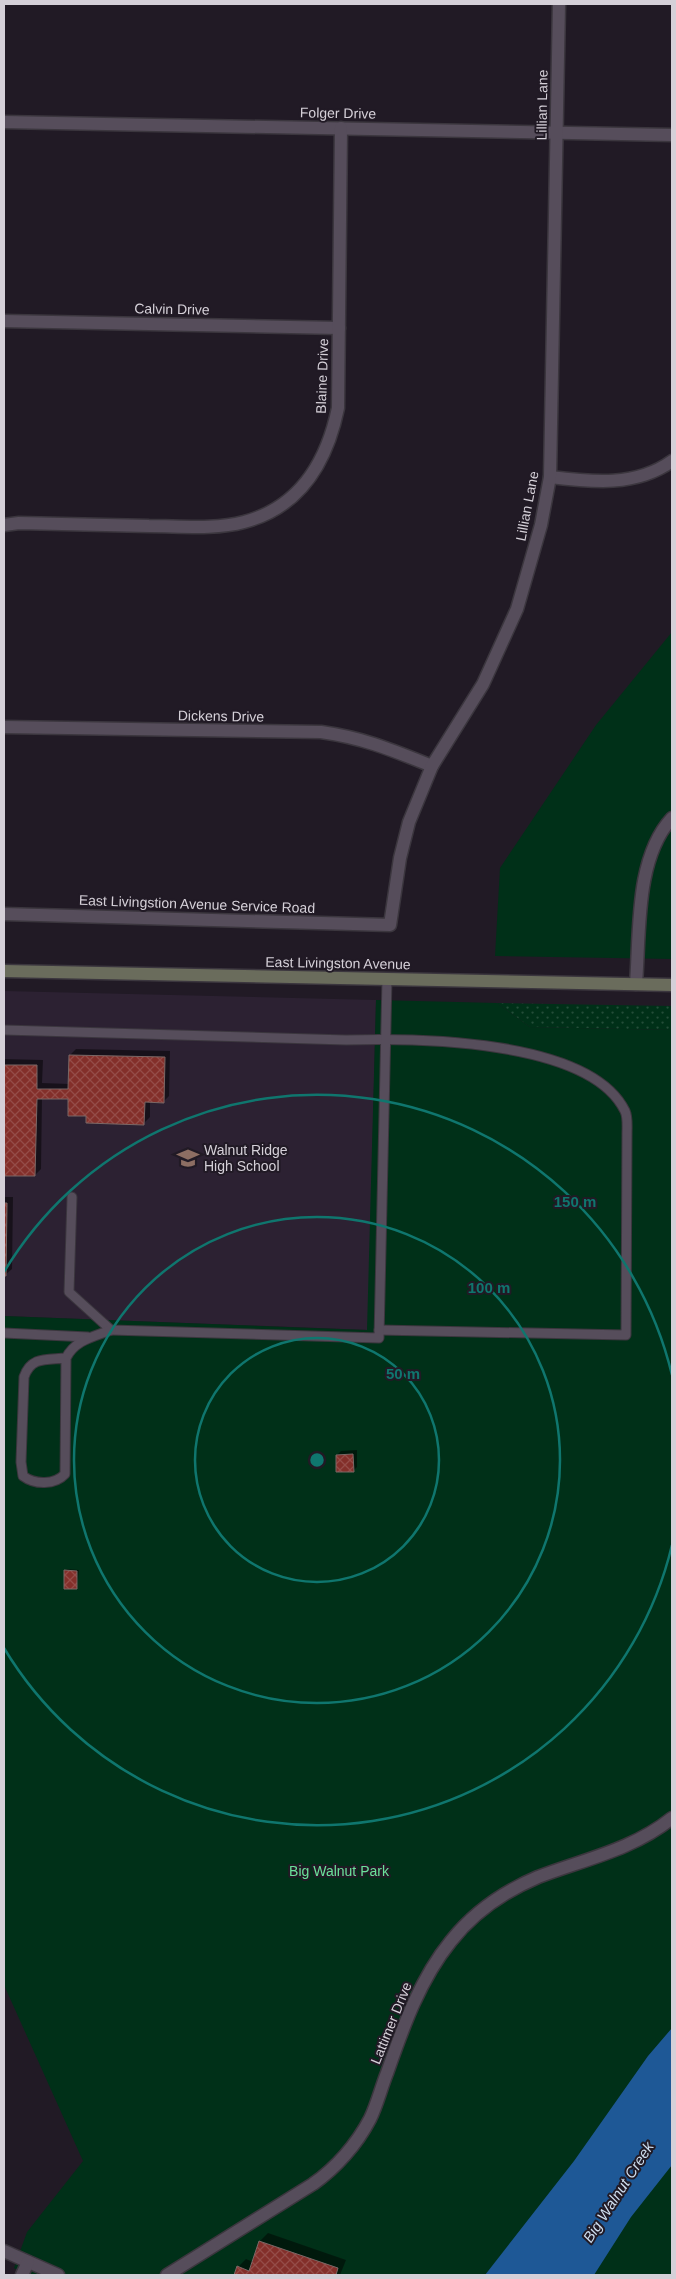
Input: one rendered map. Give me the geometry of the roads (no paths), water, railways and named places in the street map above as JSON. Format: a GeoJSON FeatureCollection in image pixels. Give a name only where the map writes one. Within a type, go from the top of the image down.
{"type":"FeatureCollection","features":[{"type":"Feature","properties":{"kind":"main road","name":"East Livingston Avenue"},"geometry":{"type":"LineString","coordinates":[[4,970],[672,985]]}},
{"type":"Feature","properties":{"kind":"street","name":"Lillian Lane"},"geometry":{"type":"LineString","coordinates":[[390,925],[400,858],[409,822],[432,766],[483,684],[517,609],[540,525],[550,477],[559,4]]}},
{"type":"Feature","properties":{"kind":"street","name":"Folger Drive"},"geometry":{"type":"LineString","coordinates":[[4,122],[672,135]]}},
{"type":"Feature","properties":{"kind":"street","name":"Blaine Drive"},"geometry":{"type":"LineString","coordinates":[[4,525],[20,523],[201,526],[244,522],[266,514],[283,504],[314,473],[325,455],[333,432],[338,408],[341,128]]}},
{"type":"Feature","properties":{"kind":"street","name":"Calvin Drive"},"geometry":{"type":"LineString","coordinates":[[4,321],[339,328]]}},
{"type":"Feature","properties":{"kind":"street"},"geometry":{"type":"LineString","coordinates":[[550,477],[590,481],[624,480],[646,476],[672,461]]}},
{"type":"Feature","properties":{"kind":"street","name":"Dickens Drive"},"geometry":{"type":"LineString","coordinates":[[4,727],[320,732],[361,739],[432,766]]}},
{"type":"Feature","properties":{"kind":"street"},"geometry":{"type":"LineString","coordinates":[[636,984],[645,871],[657,838],[672,818]]}},
{"type":"Feature","properties":{"kind":"street","name":"East Livingstion Avenue Service Road"},"geometry":{"type":"LineString","coordinates":[[4,914],[390,925]]}},
{"type":"Feature","properties":{"kind":"street","name":"Lattimer Drive"},"geometry":{"type":"LineString","coordinates":[[167,2275],[313,2184],[326,2175],[345,2156],[370,2119],[398,2040],[420,1989],[451,1940],[479,1912],[498,1898],[538,1878],[606,1855],[634,1843],[672,1818]]}},
{"type":"Feature","properties":{"kind":"street"},"geometry":{"type":"LineString","coordinates":[[4,2251],[58,2275]]}},
{"type":"Feature","properties":{"kind":"street"},"geometry":{"type":"LineString","coordinates":[[22,2275],[28,2262]]}},
{"type":"Feature","properties":{"kind":"lane"},"geometry":{"type":"LineString","coordinates":[[66,1358],[36,1361],[28,1366],[24,1377],[21,1462],[23,1476],[31,1482],[60,1480],[65,1474],[66,1358],[70,1349],[92,1337],[111,1330],[378,1338],[386,979]]}},
{"type":"Feature","properties":{"kind":"lane"},"geometry":{"type":"LineString","coordinates":[[4,1030],[346,1040],[385,1039],[503,1047],[561,1062],[597,1080],[616,1097],[626,1113],[627,1134],[626,1335],[378,1330]]}},
{"type":"Feature","properties":{"kind":"lane"},"geometry":{"type":"LineString","coordinates":[[72,1197],[69,1292],[111,1330]]}},
{"type":"Feature","properties":{"kind":"lane"},"geometry":{"type":"LineString","coordinates":[[4,1333],[92,1337]]}},
{"type":"Feature","properties":{"kind":"water","name":"Big Walnut Creek"},"geometry":{"type":"Polygon","coordinates":[[[672,2028],[672,2165],[631,2217],[594,2275],[485,2275],[574,2161],[648,2056],[672,2028]]]}},
{"type":"Feature","properties":{"kind":"place","name":"Walnut Ridge High School"},"geometry":{"type":"Point","coordinates":[188,1158]}},
{"type":"Feature","properties":{"kind":"park label","name":"Big Walnut Park"},"geometry":{"type":"Point","coordinates":[339,1871]}}]}
